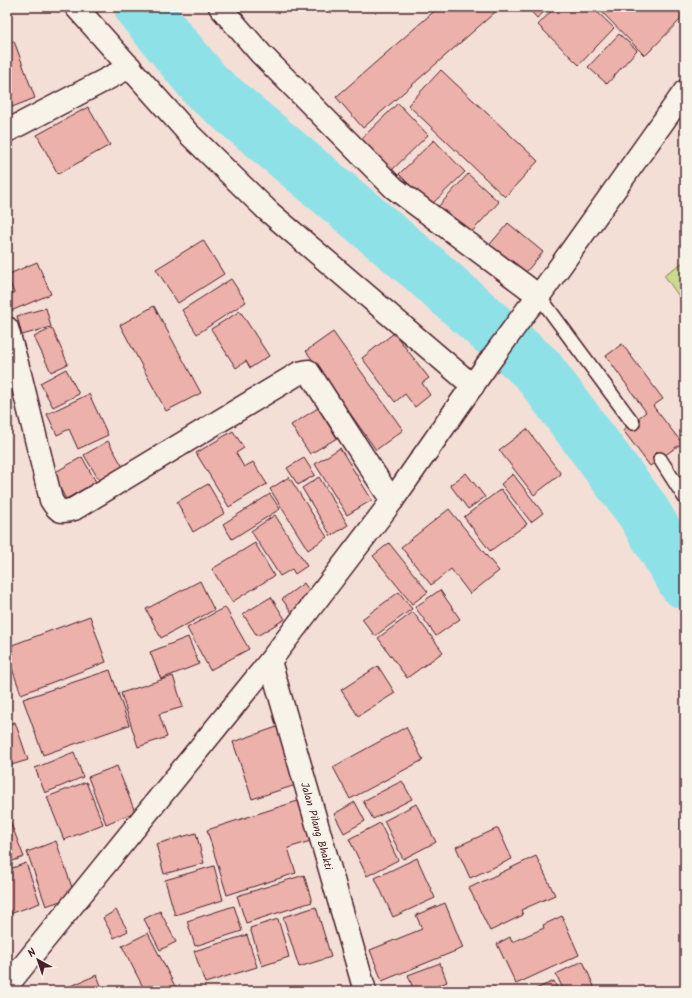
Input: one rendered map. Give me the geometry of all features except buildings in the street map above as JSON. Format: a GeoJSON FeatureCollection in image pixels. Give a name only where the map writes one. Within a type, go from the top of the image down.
{"type":"FeatureCollection","features":[{"type":"Feature","properties":{"kind":"street"},"geometry":{"type":"LineString","coordinates":[[76,7],[189,134],[268,211],[473,386]]}},
{"type":"Feature","properties":{"kind":"street"},"geometry":{"type":"LineString","coordinates":[[220,7],[261,54],[394,188],[533,303]]}},
{"type":"Feature","properties":{"kind":"street"},"geometry":{"type":"LineString","coordinates":[[7,131],[130,67]]}},
{"type":"Feature","properties":{"kind":"street"},"geometry":{"type":"LineString","coordinates":[[7,986],[270,661],[392,501],[473,386],[486,365],[533,303],[685,91]]}},
{"type":"Feature","properties":{"kind":"street"},"geometry":{"type":"LineString","coordinates":[[7,328],[51,500],[55,506],[64,512],[74,509],[304,371],[308,371],[392,501]]}},
{"type":"Feature","properties":{"kind":"street","name":"Jalan Pilang Bhakti"},"geometry":{"type":"LineString","coordinates":[[270,661],[365,991]]}},
{"type":"Feature","properties":{"kind":"lane"},"geometry":{"type":"LineString","coordinates":[[533,303],[633,423]]}},
{"type":"Feature","properties":{"kind":"lane"},"geometry":{"type":"LineString","coordinates":[[660,459],[685,498]]}},
{"type":"Feature","properties":{"kind":"green space"},"geometry":{"type":"Polygon","coordinates":[[[685,261],[685,305],[664,275],[685,261]]]}},
{"type":"Feature","properties":{"kind":"waterway"},"geometry":{"type":"LineString","coordinates":[[141,7],[207,87],[422,267],[537,369],[642,510],[685,582]]}}]}
